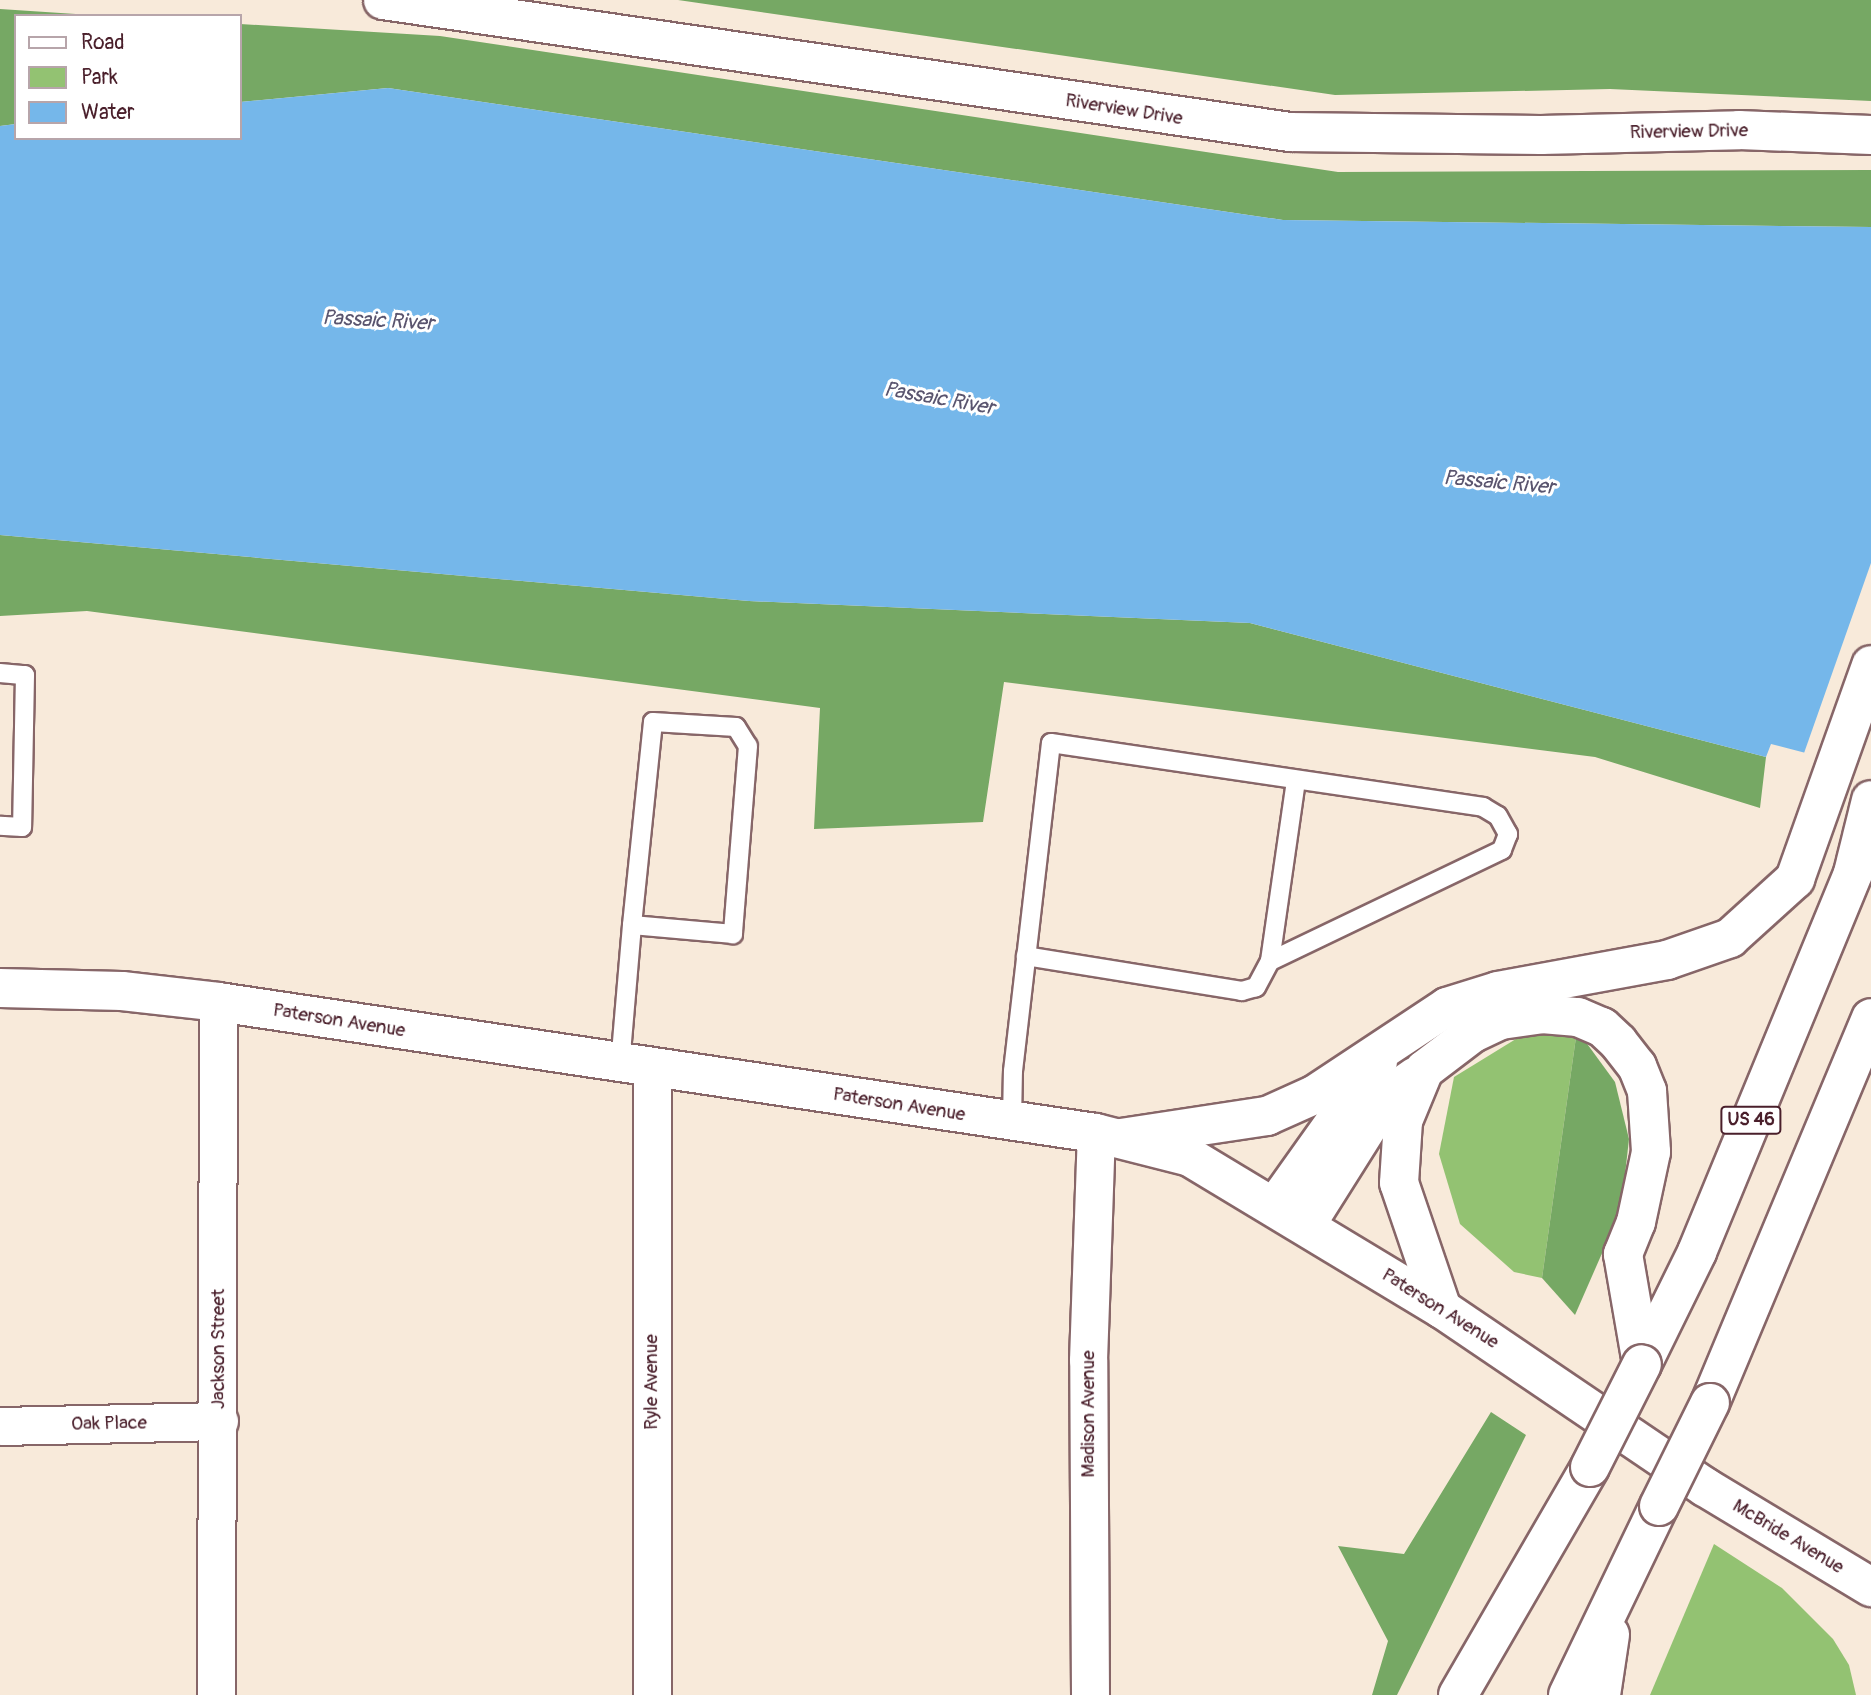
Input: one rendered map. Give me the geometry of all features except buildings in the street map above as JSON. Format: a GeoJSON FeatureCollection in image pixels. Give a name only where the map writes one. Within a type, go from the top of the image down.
{"type":"FeatureCollection","features":[{"type":"Feature","properties":{"kind":"main road","name":"Riverview Drive"},"geometry":{"type":"LineString","coordinates":[[383,0],[1290,132],[1541,135],[1739,130],[1871,135]]}},
{"type":"Feature","properties":{"kind":"main road"},"geometry":{"type":"LineString","coordinates":[[1108,1136],[1267,1116],[1314,1095],[1447,1007],[1498,991],[1667,960],[1730,938],[1795,879],[1871,664]]}},
{"type":"Feature","properties":{"kind":"main road","name":"US 46"},"geometry":{"type":"LineString","coordinates":[[1458,1695],[1590,1467],[1697,1252],[1853,873],[1871,800]]}},
{"type":"Feature","properties":{"kind":"main road","name":"Paterson Avenue"},"geometry":{"type":"LineString","coordinates":[[0,988],[122,991],[218,1002],[636,1068],[1108,1136],[1190,1157],[1442,1309],[1705,1488]]}},
{"type":"Feature","properties":{"kind":"main road"},"geometry":{"type":"LineString","coordinates":[[1290,1216],[1396,1090],[1473,1033],[1500,1020],[1542,1014],[1578,1017],[1602,1027],[1637,1066],[1647,1091],[1651,1152],[1636,1222],[1623,1254],[1642,1364]]}},
{"type":"Feature","properties":{"kind":"main road"},"geometry":{"type":"LineString","coordinates":[[1568,1695],[1710,1403],[1871,1018]]}},
{"type":"Feature","properties":{"kind":"main road"},"geometry":{"type":"LineString","coordinates":[[1290,1216],[1385,1050]]}},
{"type":"Feature","properties":{"kind":"main road"},"geometry":{"type":"LineString","coordinates":[[1424,1070],[1403,1121],[1399,1183],[1442,1309]]}},
{"type":"Feature","properties":{"kind":"main road","name":"McBride Avenue"},"geometry":{"type":"LineString","coordinates":[[1705,1488],[1871,1587]]}},
{"type":"Feature","properties":{"kind":"main road"},"geometry":{"type":"LineString","coordinates":[[1601,1695],[1617,1594]]}},
{"type":"Feature","properties":{"kind":"street","name":"Jackson Street"},"geometry":{"type":"LineString","coordinates":[[216,1695],[219,1421],[218,1002]]}},
{"type":"Feature","properties":{"kind":"street","name":"Ryle Avenue"},"geometry":{"type":"LineString","coordinates":[[636,1068],[652,1695]]}},
{"type":"Feature","properties":{"kind":"street","name":"Madison Avenue"},"geometry":{"type":"LineString","coordinates":[[1090,1695],[1088,1360],[1108,1136]]}},
{"type":"Feature","properties":{"kind":"street","name":"Oak Place"},"geometry":{"type":"LineString","coordinates":[[0,1426],[219,1421]]}},
{"type":"Feature","properties":{"kind":"lane"},"geometry":{"type":"LineString","coordinates":[[0,673],[25,675],[22,827],[0,826]]}},
{"type":"Feature","properties":{"kind":"lane"},"geometry":{"type":"LineString","coordinates":[[632,925],[733,934],[748,746],[736,727],[653,722],[632,925],[636,1068]]}},
{"type":"Feature","properties":{"kind":"lane"},"geometry":{"type":"LineString","coordinates":[[1012,1121],[1026,956],[1051,743],[1483,807],[1498,816],[1508,834],[1502,850],[1270,961]]}},
{"type":"Feature","properties":{"kind":"lane"},"geometry":{"type":"LineString","coordinates":[[1026,956],[1242,991],[1256,987],[1270,961],[1296,780]]}},
{"type":"Feature","properties":{"kind":"green space"},"geometry":{"type":"Polygon","coordinates":[[[678,0],[1871,0],[1871,101],[1610,89],[1335,95],[678,0]]]}},
{"type":"Feature","properties":{"kind":"green space"},"geometry":{"type":"Polygon","coordinates":[[[0,9],[76,14],[14,14],[14,124],[0,126],[0,9]]]}},
{"type":"Feature","properties":{"kind":"green space"},"geometry":{"type":"Polygon","coordinates":[[[242,24],[440,36],[1338,172],[1871,170],[1871,227],[1283,220],[388,88],[242,102],[242,24]]]}},
{"type":"Feature","properties":{"kind":"green space"},"geometry":{"type":"Polygon","coordinates":[[[0,535],[749,601],[1250,623],[1766,757],[1760,808],[1595,757],[1004,682],[983,822],[814,829],[820,708],[87,611],[0,616],[0,535]]]}},
{"type":"Feature","properties":{"kind":"green space"},"geometry":{"type":"Polygon","coordinates":[[[1577,1030],[1542,1278],[1514,1272],[1460,1224],[1439,1154],[1454,1077],[1524,1034],[1577,1030]]]}},
{"type":"Feature","properties":{"kind":"green space"},"geometry":{"type":"Polygon","coordinates":[[[1577,1030],[1615,1082],[1629,1139],[1621,1210],[1575,1315],[1542,1278],[1577,1030]]]}},
{"type":"Feature","properties":{"kind":"green space"},"geometry":{"type":"Polygon","coordinates":[[[1491,1412],[1526,1435],[1397,1695],[1372,1695],[1388,1641],[1338,1546],[1404,1554],[1491,1412]]]}},
{"type":"Feature","properties":{"kind":"green space"},"geometry":{"type":"Polygon","coordinates":[[[1714,1544],[1782,1588],[1833,1639],[1849,1665],[1856,1695],[1650,1695],[1714,1544]]]}},
{"type":"Feature","properties":{"kind":"water","name":"Passaic River"},"geometry":{"type":"Polygon","coordinates":[[[388,88],[1283,220],[1871,227],[1871,770],[1771,744],[1766,757],[1250,623],[749,601],[0,535],[0,126],[14,124],[14,140],[242,140],[242,102],[388,88]]]}},
{"type":"Feature","properties":{"kind":"pier"},"geometry":{"type":"Polygon","coordinates":[[[1871,563],[1871,774],[1803,756],[1871,563]]]}}]}
